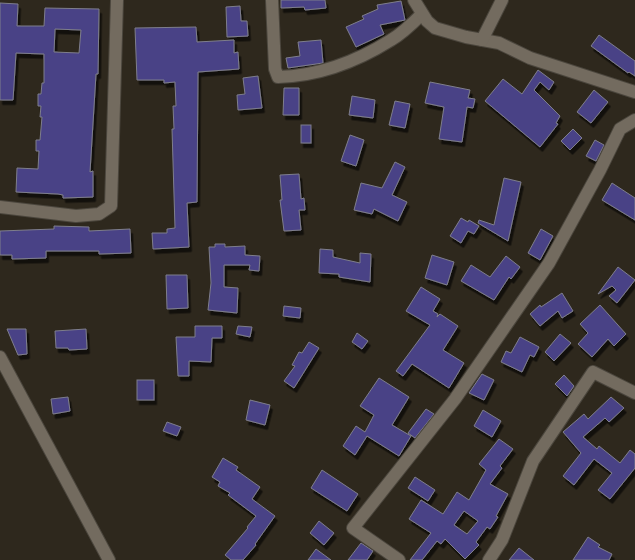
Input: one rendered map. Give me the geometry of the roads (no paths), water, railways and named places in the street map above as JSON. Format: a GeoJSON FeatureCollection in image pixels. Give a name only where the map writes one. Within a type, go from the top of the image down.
{"type":"FeatureCollection","features":[{"type":"Feature","properties":{"kind":"street"},"geometry":{"type":"LineString","coordinates":[[0,207],[76,216],[99,214],[111,206],[117,0]]}},
{"type":"Feature","properties":{"kind":"street"},"geometry":{"type":"LineString","coordinates":[[272,0],[274,69],[278,77],[300,76],[338,68],[392,40],[422,14]]}},
{"type":"Feature","properties":{"kind":"street"},"geometry":{"type":"LineString","coordinates":[[414,0],[427,21],[435,28],[466,37],[499,43],[530,58],[635,92]]}},
{"type":"Feature","properties":{"kind":"street"},"geometry":{"type":"LineString","coordinates":[[482,40],[502,0]]}},
{"type":"Feature","properties":{"kind":"street"},"geometry":{"type":"LineString","coordinates":[[399,560],[353,528],[455,399],[549,262],[620,129],[635,120]]}},
{"type":"Feature","properties":{"kind":"street"},"geometry":{"type":"LineString","coordinates":[[0,357],[109,560]]}},
{"type":"Feature","properties":{"kind":"street"},"geometry":{"type":"LineString","coordinates":[[489,560],[502,540],[533,461],[593,372],[635,393]]}}]}
